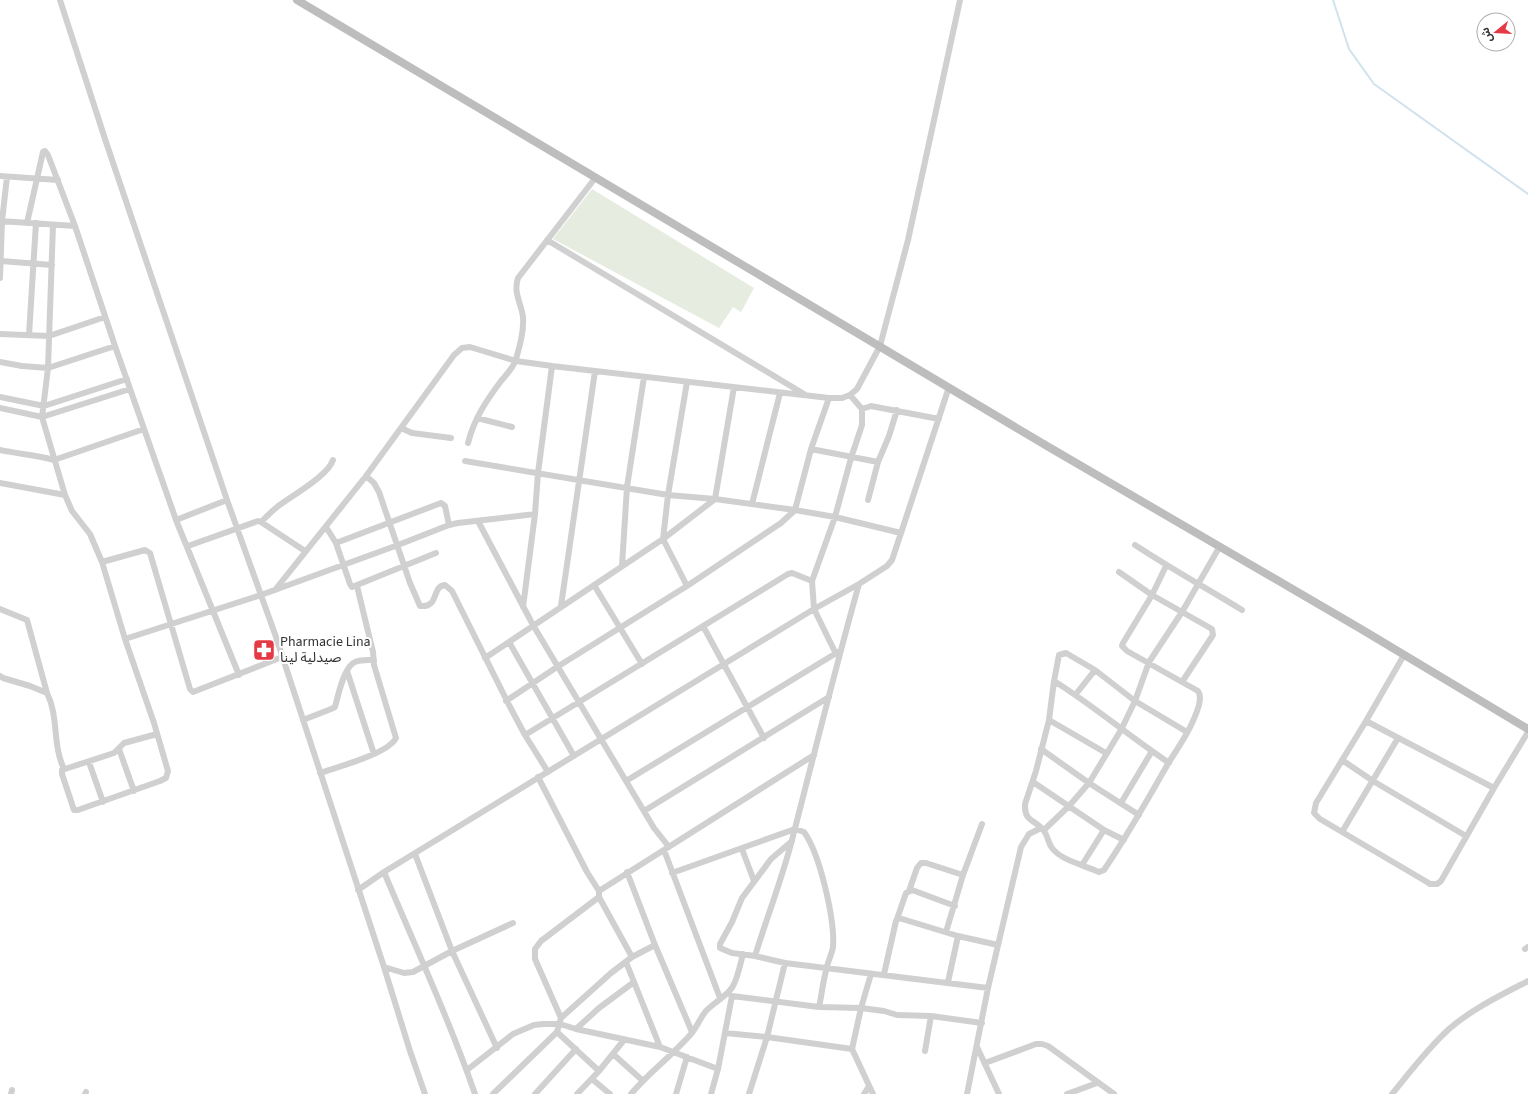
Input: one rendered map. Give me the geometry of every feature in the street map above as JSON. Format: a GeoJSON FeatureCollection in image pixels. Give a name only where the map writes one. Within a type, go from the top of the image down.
{"type":"FeatureCollection","features":[{"type":"Feature","properties":{"kind":"street"},"geometry":{"type":"LineString","coordinates":[[60,0],[106,142],[227,500],[282,656],[425,1094]]}},
{"type":"Feature","properties":{"kind":"street"},"geometry":{"type":"LineString","coordinates":[[297,0],[1047,446],[1404,654],[1528,731],[1441,881],[1434,884],[1427,882],[1316,816],[1314,810],[1404,654]]}},
{"type":"Feature","properties":{"kind":"street"},"geometry":{"type":"LineString","coordinates":[[275,590],[366,476],[454,355],[462,348],[470,347],[516,361],[552,366],[808,396],[842,398],[850,395],[862,380],[880,346],[908,240],[960,0]]}},
{"type":"Feature","properties":{"kind":"street"},"geometry":{"type":"LineString","coordinates":[[27,223],[43,152],[45,151],[48,155],[75,226],[176,520],[188,546],[239,674]]}},
{"type":"Feature","properties":{"kind":"street"},"geometry":{"type":"LineString","coordinates":[[0,278],[3,176],[58,180]]}},
{"type":"Feature","properties":{"kind":"street"},"geometry":{"type":"LineString","coordinates":[[468,443],[483,406],[516,361],[523,325],[522,314],[516,295],[518,278],[596,177]]}},
{"type":"Feature","properties":{"kind":"street"},"geometry":{"type":"LineString","coordinates":[[1,221],[75,226]]}},
{"type":"Feature","properties":{"kind":"street"},"geometry":{"type":"LineString","coordinates":[[29,335],[32,263],[36,223]]}},
{"type":"Feature","properties":{"kind":"street"},"geometry":{"type":"LineString","coordinates":[[0,609],[27,620],[47,693],[53,707],[58,754],[64,769],[62,770],[62,774],[74,810],[103,802],[166,778],[168,775],[157,734],[102,562],[90,534],[72,511],[65,495],[42,417],[48,368],[54,225]]}},
{"type":"Feature","properties":{"kind":"street"},"geometry":{"type":"LineString","coordinates":[[547,240],[808,396]]}},
{"type":"Feature","properties":{"kind":"street"},"geometry":{"type":"LineString","coordinates":[[1,261],[52,265]]}},
{"type":"Feature","properties":{"kind":"street"},"geometry":{"type":"LineString","coordinates":[[0,334],[49,336],[105,316]]}},
{"type":"Feature","properties":{"kind":"street"},"geometry":{"type":"LineString","coordinates":[[0,362],[22,366],[48,368],[115,346]]}},
{"type":"Feature","properties":{"kind":"street"},"geometry":{"type":"LineString","coordinates":[[523,607],[552,366]]}},
{"type":"Feature","properties":{"kind":"street"},"geometry":{"type":"LineString","coordinates":[[562,606],[595,371]]}},
{"type":"Feature","properties":{"kind":"street"},"geometry":{"type":"LineString","coordinates":[[622,566],[627,487],[644,377]]}},
{"type":"Feature","properties":{"kind":"street"},"geometry":{"type":"LineString","coordinates":[[0,397],[44,406],[127,379]]}},
{"type":"Feature","properties":{"kind":"street"},"geometry":{"type":"LineString","coordinates":[[687,382],[668,495],[663,538],[687,586]]}},
{"type":"Feature","properties":{"kind":"street"},"geometry":{"type":"LineString","coordinates":[[485,658],[663,538],[715,499],[734,387]]}},
{"type":"Feature","properties":{"kind":"street"},"geometry":{"type":"LineString","coordinates":[[358,890],[384,872],[600,739],[887,566],[892,560],[949,387]]}},
{"type":"Feature","properties":{"kind":"street"},"geometry":{"type":"LineString","coordinates":[[0,408],[42,417],[130,389]]}},
{"type":"Feature","properties":{"kind":"street"},"geometry":{"type":"LineString","coordinates":[[752,504],[780,393]]}},
{"type":"Feature","properties":{"kind":"street"},"geometry":{"type":"LineString","coordinates":[[838,653],[814,609],[812,581],[835,517],[851,458],[862,425],[862,409],[850,395]]}},
{"type":"Feature","properties":{"kind":"street"},"geometry":{"type":"LineString","coordinates":[[506,701],[557,667],[687,586],[770,531],[795,510],[812,449],[829,398]]}},
{"type":"Feature","properties":{"kind":"street"},"geometry":{"type":"LineString","coordinates":[[862,409],[871,406],[939,419]]}},
{"type":"Feature","properties":{"kind":"street"},"geometry":{"type":"LineString","coordinates":[[868,500],[878,462],[889,436],[897,410]]}},
{"type":"Feature","properties":{"kind":"street"},"geometry":{"type":"LineString","coordinates":[[477,418],[512,427]]}},
{"type":"Feature","properties":{"kind":"street"},"geometry":{"type":"LineString","coordinates":[[401,428],[412,433],[451,438]]}},
{"type":"Feature","properties":{"kind":"street"},"geometry":{"type":"LineString","coordinates":[[0,450],[40,456],[54,460],[144,429]]}},
{"type":"Feature","properties":{"kind":"street"},"geometry":{"type":"LineString","coordinates":[[812,449],[851,458],[878,462]]}},
{"type":"Feature","properties":{"kind":"street"},"geometry":{"type":"LineString","coordinates":[[261,522],[278,506],[292,498],[318,477],[332,464],[333,460]]}},
{"type":"Feature","properties":{"kind":"street"},"geometry":{"type":"LineString","coordinates":[[465,461],[668,495],[715,499],[795,510],[835,517],[901,533]]}},
{"type":"Feature","properties":{"kind":"street"},"geometry":{"type":"LineString","coordinates":[[366,476],[377,488],[404,566],[420,606],[425,606],[432,602],[439,587],[445,585],[456,597],[506,701],[548,772]]}},
{"type":"Feature","properties":{"kind":"street"},"geometry":{"type":"LineString","coordinates":[[0,483],[65,495]]}},
{"type":"Feature","properties":{"kind":"street"},"geometry":{"type":"LineString","coordinates":[[176,520],[227,500]]}},
{"type":"Feature","properties":{"kind":"street"},"geometry":{"type":"LineString","coordinates":[[336,543],[441,503],[444,506],[449,525]]}},
{"type":"Feature","properties":{"kind":"street"},"geometry":{"type":"LineString","coordinates":[[126,639],[261,595],[343,564],[398,546],[449,525],[534,514]]}},
{"type":"Feature","properties":{"kind":"street"},"geometry":{"type":"LineString","coordinates":[[188,546],[238,529],[252,522],[261,522],[305,551]]}},
{"type":"Feature","properties":{"kind":"street"},"geometry":{"type":"LineString","coordinates":[[478,522],[557,667],[666,848],[672,873],[720,998]]}},
{"type":"Feature","properties":{"kind":"street"},"geometry":{"type":"LineString","coordinates":[[326,527],[336,543],[352,587],[436,553]]}},
{"type":"Feature","properties":{"kind":"street"},"geometry":{"type":"LineString","coordinates":[[1135,545],[1166,566],[1198,583],[1242,610]]}},
{"type":"Feature","properties":{"kind":"street"},"geometry":{"type":"LineString","coordinates":[[967,1094],[988,988],[1021,847],[1029,834],[1042,829],[1069,806],[1089,783],[1121,730],[1135,701],[1149,662],[1182,612],[1220,546]]}},
{"type":"Feature","properties":{"kind":"street"},"geometry":{"type":"LineString","coordinates":[[102,562],[147,550],[150,553],[191,691],[195,692],[282,656]]}},
{"type":"Feature","properties":{"kind":"street"},"geometry":{"type":"LineString","coordinates":[[1166,566],[1152,595],[1122,643],[1124,648],[1198,691],[1200,698],[1198,707],[1187,732],[1124,840],[1102,872],[1058,854],[1049,844],[1042,829],[1027,816],[1025,804],[1033,782],[1049,720],[1059,655],[1062,653],[1066,653],[1095,670],[1135,701],[1187,732]]}},
{"type":"Feature","properties":{"kind":"street"},"geometry":{"type":"LineString","coordinates":[[1119,572],[1152,595],[1212,629],[1214,632],[1182,682]]}},
{"type":"Feature","properties":{"kind":"street"},"geometry":{"type":"LineString","coordinates":[[525,735],[788,574],[792,573],[812,581]]}},
{"type":"Feature","properties":{"kind":"street"},"geometry":{"type":"LineString","coordinates":[[755,956],[792,841],[829,697],[838,653],[859,584]]}},
{"type":"Feature","properties":{"kind":"street"},"geometry":{"type":"LineString","coordinates":[[594,585],[642,664]]}},
{"type":"Feature","properties":{"kind":"street"},"geometry":{"type":"LineString","coordinates":[[320,773],[374,754],[391,745],[396,738],[376,672],[357,586]]}},
{"type":"Feature","properties":{"kind":"street"},"geometry":{"type":"LineString","coordinates":[[703,626],[764,738]]}},
{"type":"Feature","properties":{"kind":"street"},"geometry":{"type":"LineString","coordinates":[[509,642],[574,756]]}},
{"type":"Feature","properties":{"kind":"street"},"geometry":{"type":"LineString","coordinates":[[626,781],[838,653]]}},
{"type":"Feature","properties":{"kind":"street"},"geometry":{"type":"LineString","coordinates":[[303,720],[335,707],[346,671],[349,667],[356,662],[374,660]]}},
{"type":"Feature","properties":{"kind":"street"},"geometry":{"type":"LineString","coordinates":[[1076,694],[1095,670]]}},
{"type":"Feature","properties":{"kind":"street"},"geometry":{"type":"LineString","coordinates":[[346,671],[374,754]]}},
{"type":"Feature","properties":{"kind":"street"},"geometry":{"type":"LineString","coordinates":[[0,676],[47,693]]}},
{"type":"Feature","properties":{"kind":"street"},"geometry":{"type":"LineString","coordinates":[[1054,681],[1076,694],[1121,730],[1169,763]]}},
{"type":"Feature","properties":{"kind":"street"},"geometry":{"type":"LineString","coordinates":[[644,812],[829,697]]}},
{"type":"Feature","properties":{"kind":"street"},"geometry":{"type":"LineString","coordinates":[[1049,720],[1106,753]]}},
{"type":"Feature","properties":{"kind":"street"},"geometry":{"type":"LineString","coordinates":[[1366,721],[1494,788]]}},
{"type":"Feature","properties":{"kind":"street"},"geometry":{"type":"LineString","coordinates":[[64,769],[114,753],[124,742],[157,734]]}},
{"type":"Feature","properties":{"kind":"street"},"geometry":{"type":"LineString","coordinates":[[1342,832],[1398,738]]}},
{"type":"Feature","properties":{"kind":"street"},"geometry":{"type":"LineString","coordinates":[[119,749],[134,791]]}},
{"type":"Feature","properties":{"kind":"street"},"geometry":{"type":"LineString","coordinates":[[1041,749],[1089,783],[1139,815]]}},
{"type":"Feature","properties":{"kind":"street"},"geometry":{"type":"LineString","coordinates":[[1121,803],[1152,751]]}},
{"type":"Feature","properties":{"kind":"street"},"geometry":{"type":"LineString","coordinates":[[493,1094],[557,1032],[560,1024],[561,1018],[535,959],[535,949],[541,941],[627,872],[814,755]]}},
{"type":"Feature","properties":{"kind":"street"},"geometry":{"type":"LineString","coordinates":[[1342,760],[1373,781],[1466,836]]}},
{"type":"Feature","properties":{"kind":"street"},"geometry":{"type":"LineString","coordinates":[[88,762],[103,802]]}},
{"type":"Feature","properties":{"kind":"street"},"geometry":{"type":"LineString","coordinates":[[538,777],[632,957]]}},
{"type":"Feature","properties":{"kind":"street"},"geometry":{"type":"LineString","coordinates":[[1033,782],[1104,830],[1124,840]]}},
{"type":"Feature","properties":{"kind":"street"},"geometry":{"type":"LineString","coordinates":[[946,932],[963,875],[982,824]]}},
{"type":"Feature","properties":{"kind":"street"},"geometry":{"type":"LineString","coordinates":[[672,873],[795,829],[804,832],[813,850],[829,906],[832,928],[833,948],[826,968],[819,1007]]}},
{"type":"Feature","properties":{"kind":"street"},"geometry":{"type":"LineString","coordinates":[[1082,865],[1104,830]]}},
{"type":"Feature","properties":{"kind":"street"},"geometry":{"type":"LineString","coordinates":[[792,841],[771,859],[742,898],[732,922],[720,944],[720,948],[785,963],[988,988]]}},
{"type":"Feature","properties":{"kind":"street"},"geometry":{"type":"LineString","coordinates":[[742,849],[754,881]]}},
{"type":"Feature","properties":{"kind":"street"},"geometry":{"type":"LineString","coordinates":[[414,854],[452,951],[497,1048]]}},
{"type":"Feature","properties":{"kind":"street"},"geometry":{"type":"LineString","coordinates":[[884,974],[897,919],[917,868],[921,863],[926,863],[963,875]]}},
{"type":"Feature","properties":{"kind":"street"},"geometry":{"type":"LineString","coordinates":[[384,872],[467,1070],[475,1094]]}},
{"type":"Feature","properties":{"kind":"street"},"geometry":{"type":"LineString","coordinates":[[627,872],[655,945],[692,1032]]}},
{"type":"Feature","properties":{"kind":"street"},"geometry":{"type":"LineString","coordinates":[[909,891],[915,890],[955,906]]}},
{"type":"Feature","properties":{"kind":"street"},"geometry":{"type":"LineString","coordinates":[[897,919],[902,918],[958,936],[998,945]]}},
{"type":"Feature","properties":{"kind":"street"},"geometry":{"type":"LineString","coordinates":[[384,967],[409,973],[513,923]]}},
{"type":"Feature","properties":{"kind":"street"},"geometry":{"type":"LineString","coordinates":[[948,982],[958,936]]}},
{"type":"Feature","properties":{"kind":"street"},"geometry":{"type":"LineString","coordinates":[[561,1018],[632,957],[655,945]]}},
{"type":"Feature","properties":{"kind":"street"},"geometry":{"type":"LineString","coordinates":[[711,1094],[718,1069],[725,1033],[730,994],[743,954]]}},
{"type":"Feature","properties":{"kind":"street"},"geometry":{"type":"LineString","coordinates":[[626,962],[660,1047]]}},
{"type":"Feature","properties":{"kind":"street"},"geometry":{"type":"LineString","coordinates":[[749,1094],[767,1037],[785,963]]}},
{"type":"Feature","properties":{"kind":"street"},"geometry":{"type":"LineString","coordinates":[[871,974],[861,1008],[852,1049],[873,1094]]}},
{"type":"Feature","properties":{"kind":"street"},"geometry":{"type":"LineString","coordinates":[[1392,1094],[1436,1042],[1449,1030],[1477,1009],[1528,981]]}},
{"type":"Feature","properties":{"kind":"street"},"geometry":{"type":"LineString","coordinates":[[576,1029],[599,1008],[634,982]]}},
{"type":"Feature","properties":{"kind":"street"},"geometry":{"type":"LineString","coordinates":[[631,1094],[642,1080],[674,1052],[692,1032],[706,1011],[720,998],[730,994],[775,1002],[819,1007],[861,1008],[884,1011],[897,1015],[931,1016],[982,1023]]}},
{"type":"Feature","properties":{"kind":"street"},"geometry":{"type":"LineString","coordinates":[[925,1051],[931,1016]]}},
{"type":"Feature","properties":{"kind":"street"},"geometry":{"type":"LineString","coordinates":[[467,1070],[513,1034],[524,1028],[534,1025],[560,1024],[576,1029],[660,1047],[718,1069]]}},
{"type":"Feature","properties":{"kind":"street"},"geometry":{"type":"LineString","coordinates":[[557,1032],[599,1071]]}},
{"type":"Feature","properties":{"kind":"street"},"geometry":{"type":"LineString","coordinates":[[725,1033],[767,1037],[852,1049]]}},
{"type":"Feature","properties":{"kind":"street"},"geometry":{"type":"LineString","coordinates":[[577,1094],[599,1071],[624,1040]]}},
{"type":"Feature","properties":{"kind":"street"},"geometry":{"type":"LineString","coordinates":[[985,1063],[1032,1045],[1042,1044],[1048,1046],[1114,1094]]}},
{"type":"Feature","properties":{"kind":"street"},"geometry":{"type":"LineString","coordinates":[[977,1047],[999,1094]]}},
{"type":"Feature","properties":{"kind":"street"},"geometry":{"type":"LineString","coordinates":[[535,1094],[576,1049]]}},
{"type":"Feature","properties":{"kind":"street"},"geometry":{"type":"LineString","coordinates":[[613,1054],[642,1080]]}},
{"type":"Feature","properties":{"kind":"street"},"geometry":{"type":"LineString","coordinates":[[676,1094],[687,1057]]}},
{"type":"Feature","properties":{"kind":"street"},"geometry":{"type":"LineString","coordinates":[[592,1079],[610,1094]]}},
{"type":"Feature","properties":{"kind":"street"},"geometry":{"type":"LineString","coordinates":[[1067,1094],[1097,1083]]}},
{"type":"Feature","properties":{"kind":"street"},"geometry":{"type":"LineString","coordinates":[[864,1094],[869,1086]]}},
{"type":"Feature","properties":{"kind":"shaded area"},"geometry":{"type":"Polygon","coordinates":[[[592,189],[754,288],[741,312],[733,307],[719,328],[553,239],[592,189]]]}},
{"type":"Feature","properties":{"kind":"waterway"},"geometry":{"type":"LineString","coordinates":[[1333,0],[1349,49],[1374,84],[1528,194]]}},
{"type":"Feature","properties":{"kind":"place","name":"Pharmacie Lina صيدلية لينا"},"geometry":{"type":"Point","coordinates":[264,650]}}]}
